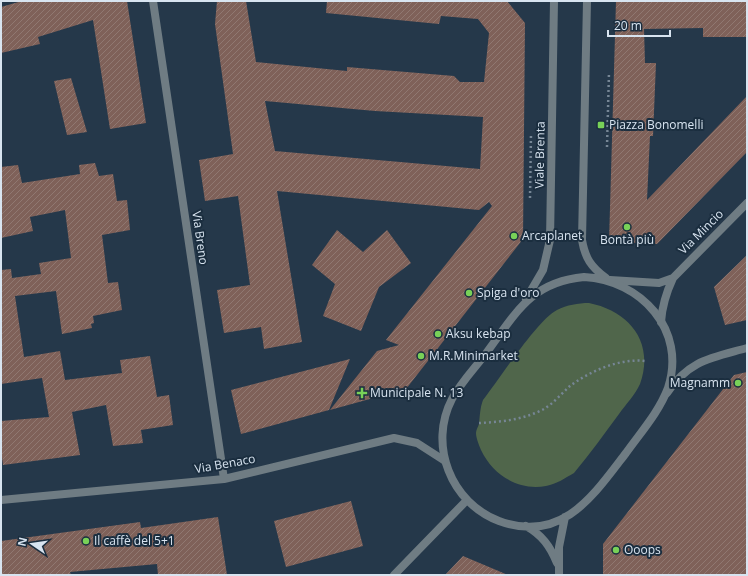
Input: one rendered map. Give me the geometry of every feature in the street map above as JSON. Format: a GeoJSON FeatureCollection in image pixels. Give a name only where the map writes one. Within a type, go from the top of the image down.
{"type":"FeatureCollection","features":[{"type":"Feature","properties":{"kind":"street","name":"Via Breno"},"geometry":{"type":"LineString","coordinates":[[152,1],[224,479]]}},
{"type":"Feature","properties":{"kind":"street","name":"Viale Brenta"},"geometry":{"type":"LineString","coordinates":[[524,303],[543,270],[550,240],[554,1]]}},
{"type":"Feature","properties":{"kind":"street"},"geometry":{"type":"LineString","coordinates":[[587,1],[582,240],[585,254],[589,263],[596,271],[610,280],[635,292],[651,307],[661,322],[666,332],[671,358],[670,380],[663,400]]}},
{"type":"Feature","properties":{"kind":"street","name":"Via Mincio"},"geometry":{"type":"LineString","coordinates":[[661,322],[662,307],[673,278],[747,203]]}},
{"type":"Feature","properties":{"kind":"street"},"geometry":{"type":"LineString","coordinates":[[673,278],[659,283],[584,277],[563,280],[540,290],[524,303],[452,399],[445,419],[442,433],[445,462],[452,480],[467,500],[492,518],[512,524],[526,526],[546,524],[565,517],[579,509],[598,490],[655,414],[680,376],[703,360],[747,348]]}},
{"type":"Feature","properties":{"kind":"street","name":"Via Benaco"},"geometry":{"type":"LineString","coordinates":[[1,500],[224,479],[394,438],[417,442],[445,462]]}},
{"type":"Feature","properties":{"kind":"street"},"geometry":{"type":"LineString","coordinates":[[394,575],[467,500]]}},
{"type":"Feature","properties":{"kind":"street"},"geometry":{"type":"LineString","coordinates":[[559,571],[559,547],[565,517]]}},
{"type":"Feature","properties":{"kind":"street"},"geometry":{"type":"LineString","coordinates":[[526,526],[548,543],[559,571]]}},
{"type":"Feature","properties":{"kind":"path"},"geometry":{"type":"LineString","coordinates":[[607,146],[610,72]]}},
{"type":"Feature","properties":{"kind":"path"},"geometry":{"type":"LineString","coordinates":[[530,133],[530,198]]}},
{"type":"Feature","properties":{"kind":"path"},"geometry":{"type":"LineString","coordinates":[[479,423],[509,421],[543,410],[572,385],[611,364],[635,360],[645,362]]}},
{"type":"Feature","properties":{"kind":"green space"},"geometry":{"type":"Polygon","coordinates":[[[589,303],[616,313],[627,321],[635,331],[641,342],[644,355],[644,369],[640,384],[633,396],[574,473],[546,486],[526,486],[516,483],[499,474],[486,459],[480,448],[476,433],[483,400],[518,351],[539,325],[557,310],[577,304],[589,303]]]}},
{"type":"Feature","properties":{"kind":"building"},"geometry":{"type":"Polygon","coordinates":[[[22,1],[127,1],[146,123],[110,129],[93,20],[38,37],[40,44],[1,53],[1,7],[22,1]]]}},
{"type":"Feature","properties":{"kind":"building"},"geometry":{"type":"Polygon","coordinates":[[[217,1],[246,1],[256,62],[347,71],[347,67],[454,76],[460,82],[484,82],[489,33],[478,19],[441,16],[439,24],[326,13],[327,1],[507,1],[525,23],[523,239],[406,389],[330,410],[377,351],[399,345],[386,340],[492,206],[489,202],[479,210],[277,191],[302,342],[264,349],[261,327],[224,333],[217,290],[250,285],[238,196],[205,201],[199,160],[233,154],[215,24],[217,1]],[[265,101],[275,151],[480,169],[483,117],[375,111],[265,101]]]}},
{"type":"Feature","properties":{"kind":"building"},"geometry":{"type":"Polygon","coordinates":[[[616,1],[747,1],[747,37],[703,37],[703,28],[644,29],[645,63],[656,63],[653,136],[650,136],[647,200],[747,96],[747,152],[657,244],[609,242],[616,1]]]}},
{"type":"Feature","properties":{"kind":"building"},"geometry":{"type":"Polygon","coordinates":[[[71,78],[87,132],[67,135],[54,81],[71,78]]]}},
{"type":"Feature","properties":{"kind":"building"},"geometry":{"type":"Polygon","coordinates":[[[95,163],[99,176],[113,174],[117,201],[127,200],[130,230],[102,235],[108,283],[118,282],[122,310],[93,316],[94,323],[91,324],[92,328],[62,334],[56,291],[15,296],[24,357],[60,351],[65,380],[122,373],[120,360],[150,356],[157,397],[169,395],[173,425],[141,430],[143,443],[113,446],[106,405],[72,412],[80,455],[3,465],[1,450],[1,421],[49,417],[42,378],[1,384],[1,270],[11,269],[12,278],[41,274],[39,263],[71,258],[65,210],[30,217],[33,231],[1,238],[1,167],[18,165],[22,183],[80,174],[79,165],[95,163]]]}},
{"type":"Feature","properties":{"kind":"building"},"geometry":{"type":"Polygon","coordinates":[[[337,230],[363,252],[387,230],[411,263],[379,287],[361,331],[323,316],[335,284],[312,265],[337,230]]]}},
{"type":"Feature","properties":{"kind":"building"},"geometry":{"type":"Polygon","coordinates":[[[747,255],[747,320],[725,325],[714,287],[747,255]]]}},
{"type":"Feature","properties":{"kind":"building"},"geometry":{"type":"Polygon","coordinates":[[[350,359],[329,410],[241,434],[231,390],[350,359]]]}},
{"type":"Feature","properties":{"kind":"building"},"geometry":{"type":"Polygon","coordinates":[[[747,372],[747,575],[603,575],[603,544],[734,375],[747,372]]]}},
{"type":"Feature","properties":{"kind":"building"},"geometry":{"type":"Polygon","coordinates":[[[351,501],[363,546],[286,567],[274,521],[351,501]]]}},
{"type":"Feature","properties":{"kind":"building"},"geometry":{"type":"Polygon","coordinates":[[[218,517],[227,575],[158,575],[157,564],[70,572],[71,575],[1,575],[1,541],[140,522],[141,528],[218,517]]]}},
{"type":"Feature","properties":{"kind":"building"},"geometry":{"type":"Polygon","coordinates":[[[463,556],[508,575],[445,575],[463,556]]]}},
{"type":"Feature","properties":{"kind":"place","name":"Piazza Bonomelli"},"geometry":{"type":"Point","coordinates":[601,125]}},
{"type":"Feature","properties":{"kind":"place","name":"Bontà più"},"geometry":{"type":"Point","coordinates":[627,227]}},
{"type":"Feature","properties":{"kind":"place","name":"Arcaplanet"},"geometry":{"type":"Point","coordinates":[514,236]}},
{"type":"Feature","properties":{"kind":"place","name":"Spiga d'oro"},"geometry":{"type":"Point","coordinates":[469,293]}},
{"type":"Feature","properties":{"kind":"place","name":"Aksu kebap"},"geometry":{"type":"Point","coordinates":[438,334]}},
{"type":"Feature","properties":{"kind":"place","name":"M.R.Minimarket"},"geometry":{"type":"Point","coordinates":[421,356]}},
{"type":"Feature","properties":{"kind":"place","name":"Magnamm"},"geometry":{"type":"Point","coordinates":[738,383]}},
{"type":"Feature","properties":{"kind":"place","name":"Municipale N. 13"},"geometry":{"type":"Point","coordinates":[362,393]}},
{"type":"Feature","properties":{"kind":"place","name":"Il caffè del 5+1"},"geometry":{"type":"Point","coordinates":[86,541]}},
{"type":"Feature","properties":{"kind":"place","name":"Ooops"},"geometry":{"type":"Point","coordinates":[616,550]}}]}
